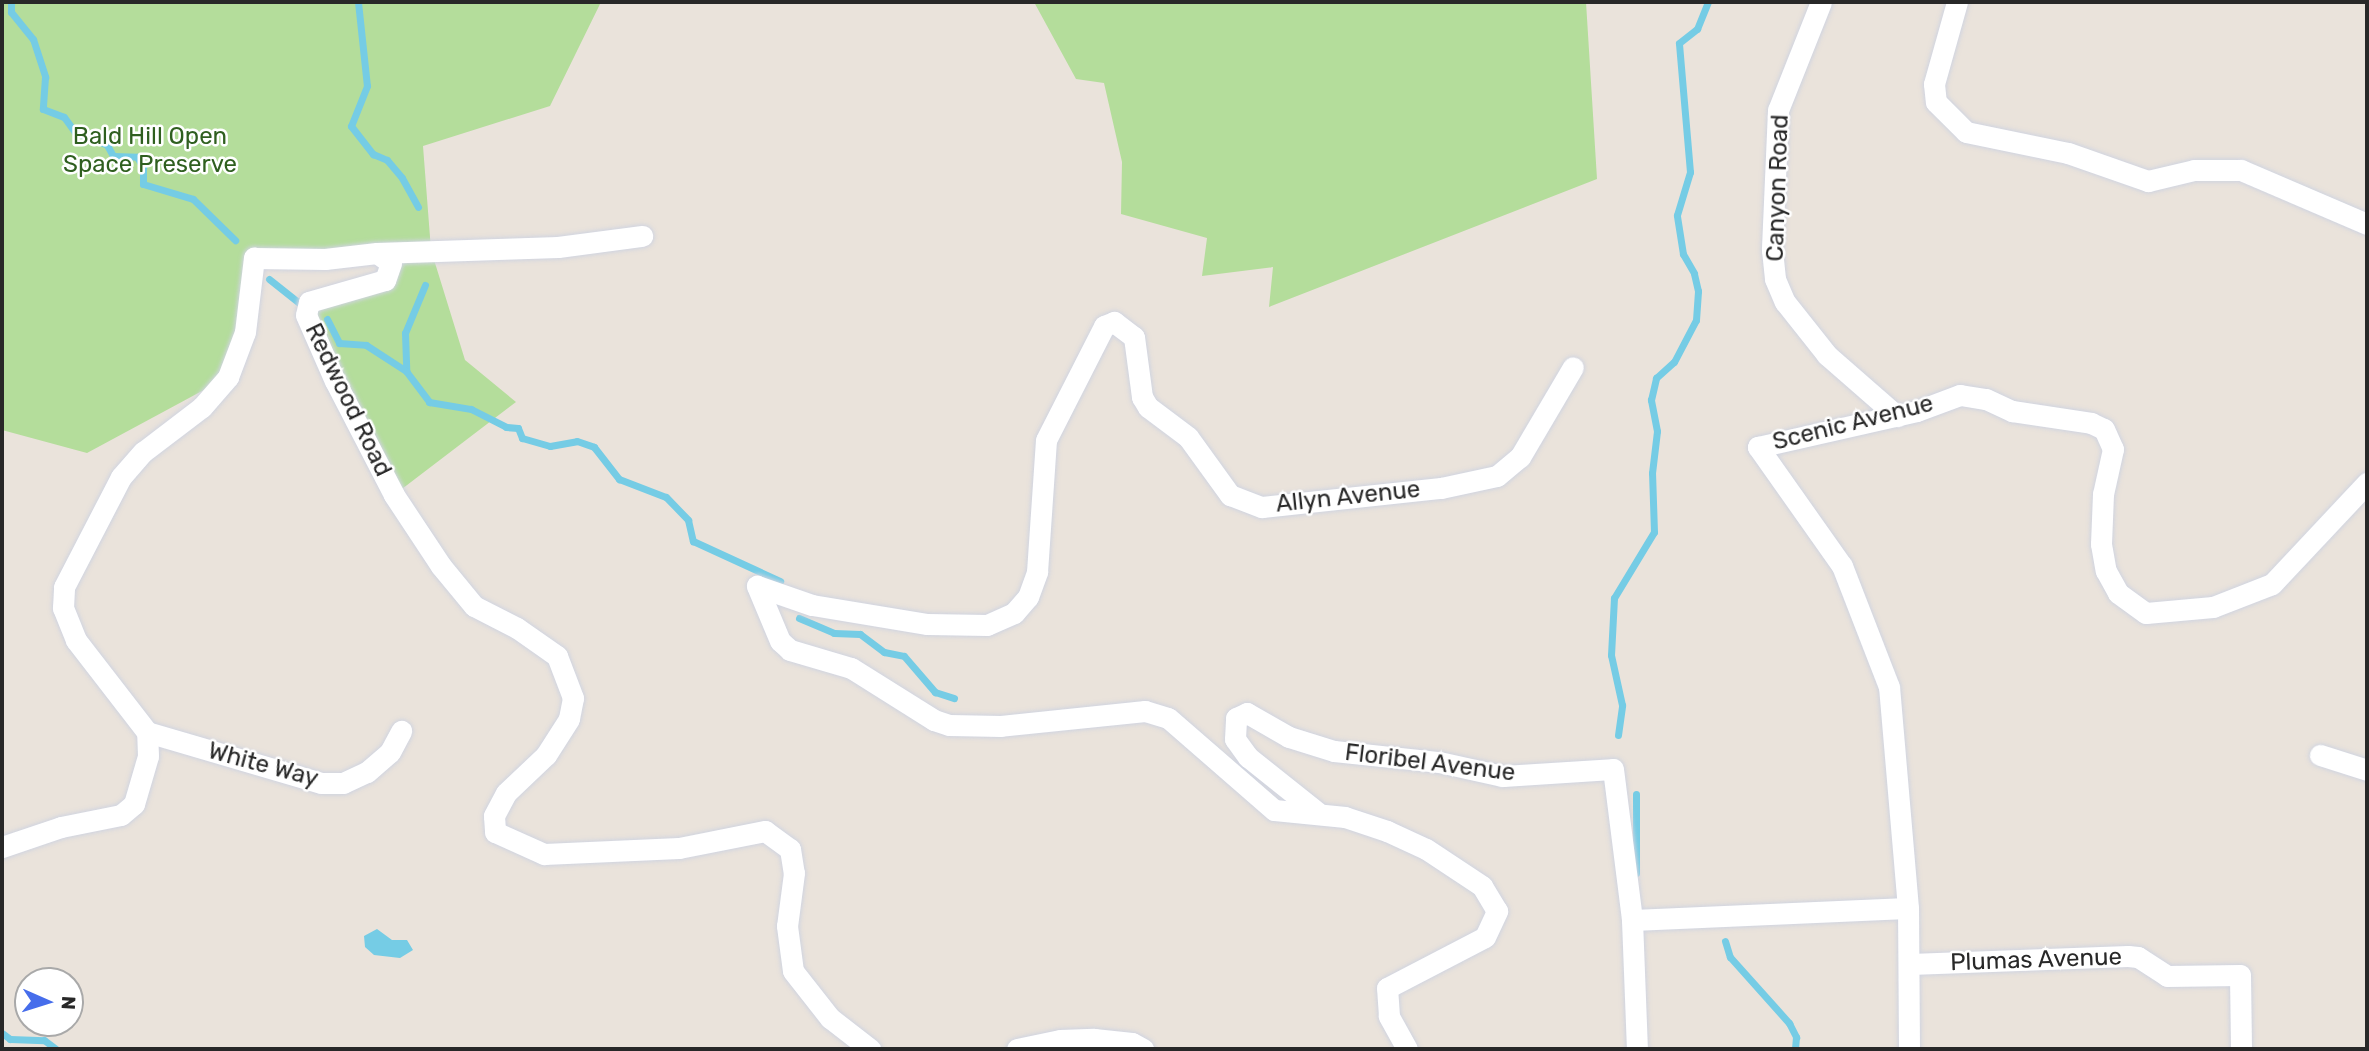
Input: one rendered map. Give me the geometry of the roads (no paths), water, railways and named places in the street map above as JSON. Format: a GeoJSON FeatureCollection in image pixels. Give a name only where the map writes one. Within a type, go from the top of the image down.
{"type":"FeatureCollection","features":[{"type":"Feature","properties":{"kind":"street","name":"Canyon Road"},"geometry":{"type":"LineString","coordinates":[[1820,2],[1779,110],[1772,250],[1775,279],[1785,302],[1827,355],[1897,416]]}},
{"type":"Feature","properties":{"kind":"street"},"geometry":{"type":"LineString","coordinates":[[1957,2],[1934,84],[1936,102],[1966,132],[2068,153],[2148,181],[2194,170],[2241,170],[2367,224]]}},
{"type":"Feature","properties":{"kind":"street"},"geometry":{"type":"LineString","coordinates":[[2,847],[61,827],[121,815],[134,804],[144,776],[147,732],[76,640],[62,608],[64,587],[121,477],[142,452],[202,407],[228,377],[245,332],[254,258],[325,259],[377,253],[558,247],[642,236]]}},
{"type":"Feature","properties":{"kind":"street","name":"Redwood Road"},"geometry":{"type":"LineString","coordinates":[[377,253],[391,263],[385,279],[309,302],[306,315],[394,495],[441,566],[474,606],[517,628],[557,656],[573,698],[569,719],[545,755],[506,793],[494,816],[495,832],[544,854],[556,854],[679,848],[765,831],[790,849],[793,873],[787,937],[793,971],[830,1018],[870,1049]]}},
{"type":"Feature","properties":{"kind":"street","name":"Allyn Avenue"},"geometry":{"type":"LineString","coordinates":[[770,616],[757,586],[812,606],[927,624],[987,625],[1014,613],[1028,597],[1037,572],[1046,440],[1104,326],[1114,322],[1134,337],[1142,397],[1148,407],[1188,437],[1222,488],[1262,507],[1441,488],[1497,476],[1520,457],[1573,367]]}},
{"type":"Feature","properties":{"kind":"street","name":"Scenic Avenue"},"geometry":{"type":"LineString","coordinates":[[1909,1049],[1908,908],[1889,687],[1842,566],[1758,447],[1897,416],[1960,395],[1986,399],[2012,411],[2079,420],[2104,429],[2113,449],[2103,494],[2101,544],[2106,571],[2118,593],[2146,613],[2213,607],[2272,584],[2367,483]]}},
{"type":"Feature","properties":{"kind":"street","name":"Floribel Avenue"},"geometry":{"type":"LineString","coordinates":[[770,616],[780,641],[790,650],[851,668],[942,723],[1000,726],[1145,711],[1168,718],[1274,810],[1286,814],[1317,812],[1356,820],[1426,849],[1482,886],[1497,911],[1496,922],[1485,937],[1387,988],[1390,1016],[1408,1049]]}},
{"type":"Feature","properties":{"kind":"street","name":"Floribel Avenue"},"geometry":{"type":"LineString","coordinates":[[1317,812],[1248,757],[1234,739],[1236,718],[1247,713],[1289,737],[1334,751],[1438,762],[1502,776],[1613,769],[1632,920],[1637,1049]]}},
{"type":"Feature","properties":{"kind":"street","name":"White Way"},"geometry":{"type":"LineString","coordinates":[[147,732],[321,783],[343,783],[367,772],[390,752],[401,731]]}},
{"type":"Feature","properties":{"kind":"street"},"geometry":{"type":"LineString","coordinates":[[2320,755],[2367,770]]}},
{"type":"Feature","properties":{"kind":"street"},"geometry":{"type":"LineString","coordinates":[[1632,920],[1908,908]]}},
{"type":"Feature","properties":{"kind":"street","name":"Plumas Avenue"},"geometry":{"type":"LineString","coordinates":[[1910,964],[2128,956],[2137,957],[2167,976],[2240,975],[2241,1049]]}},
{"type":"Feature","properties":{"kind":"street"},"geometry":{"type":"LineString","coordinates":[[1017,1049],[1060,1040],[1094,1039],[1132,1043],[1143,1049]]}},
{"type":"Feature","properties":{"kind":"water"},"geometry":{"type":"Polygon","coordinates":[[[377,929],[392,940],[407,940],[413,950],[400,958],[374,955],[365,947],[364,936],[377,929]]]}},
{"type":"Feature","properties":{"kind":"waterway"},"geometry":{"type":"LineString","coordinates":[[11,2],[11,12],[33,39],[45,77],[43,109],[64,117],[75,132],[107,145],[113,156],[137,157],[143,167],[143,184],[193,199],[235,240]]}},
{"type":"Feature","properties":{"kind":"waterway"},"geometry":{"type":"LineString","coordinates":[[358,2],[367,86],[351,126],[373,154],[387,160],[402,178],[418,207]]}},
{"type":"Feature","properties":{"kind":"waterway"},"geometry":{"type":"LineString","coordinates":[[1618,735],[1622,705],[1611,655],[1614,598],[1654,532],[1652,473],[1657,431],[1651,400],[1656,378],[1674,362],[1696,320],[1698,291],[1694,273],[1683,254],[1677,215],[1690,172],[1679,43],[1697,29],[1708,2]]}},
{"type":"Feature","properties":{"kind":"waterway"},"geometry":{"type":"LineString","coordinates":[[269,279],[303,306]]}},
{"type":"Feature","properties":{"kind":"waterway"},"geometry":{"type":"LineString","coordinates":[[425,285],[405,333],[406,371],[429,402],[471,409],[506,427],[518,428],[522,438],[550,446],[577,441],[594,447],[619,479],[666,497],[688,520],[693,541],[780,581]]}},
{"type":"Feature","properties":{"kind":"waterway"},"geometry":{"type":"LineString","coordinates":[[327,319],[339,343],[366,345],[406,371]]}},
{"type":"Feature","properties":{"kind":"waterway"},"geometry":{"type":"LineString","coordinates":[[799,618],[834,633],[860,634],[884,652],[904,656],[935,692],[954,698]]}},
{"type":"Feature","properties":{"kind":"waterway"},"geometry":{"type":"LineString","coordinates":[[1636,794],[1636,873]]}},
{"type":"Feature","properties":{"kind":"waterway"},"geometry":{"type":"LineString","coordinates":[[1725,941],[1730,957],[1789,1023],[1796,1037],[1795,1049]]}},
{"type":"Feature","properties":{"kind":"waterway"},"geometry":{"type":"LineString","coordinates":[[2,1033],[10,1039],[44,1040],[56,1049]]}},
{"type":"Feature","properties":{"kind":"park label","name":"Bald Hill Open Space Preserve"},"geometry":{"type":"Point","coordinates":[150,151]}}]}
